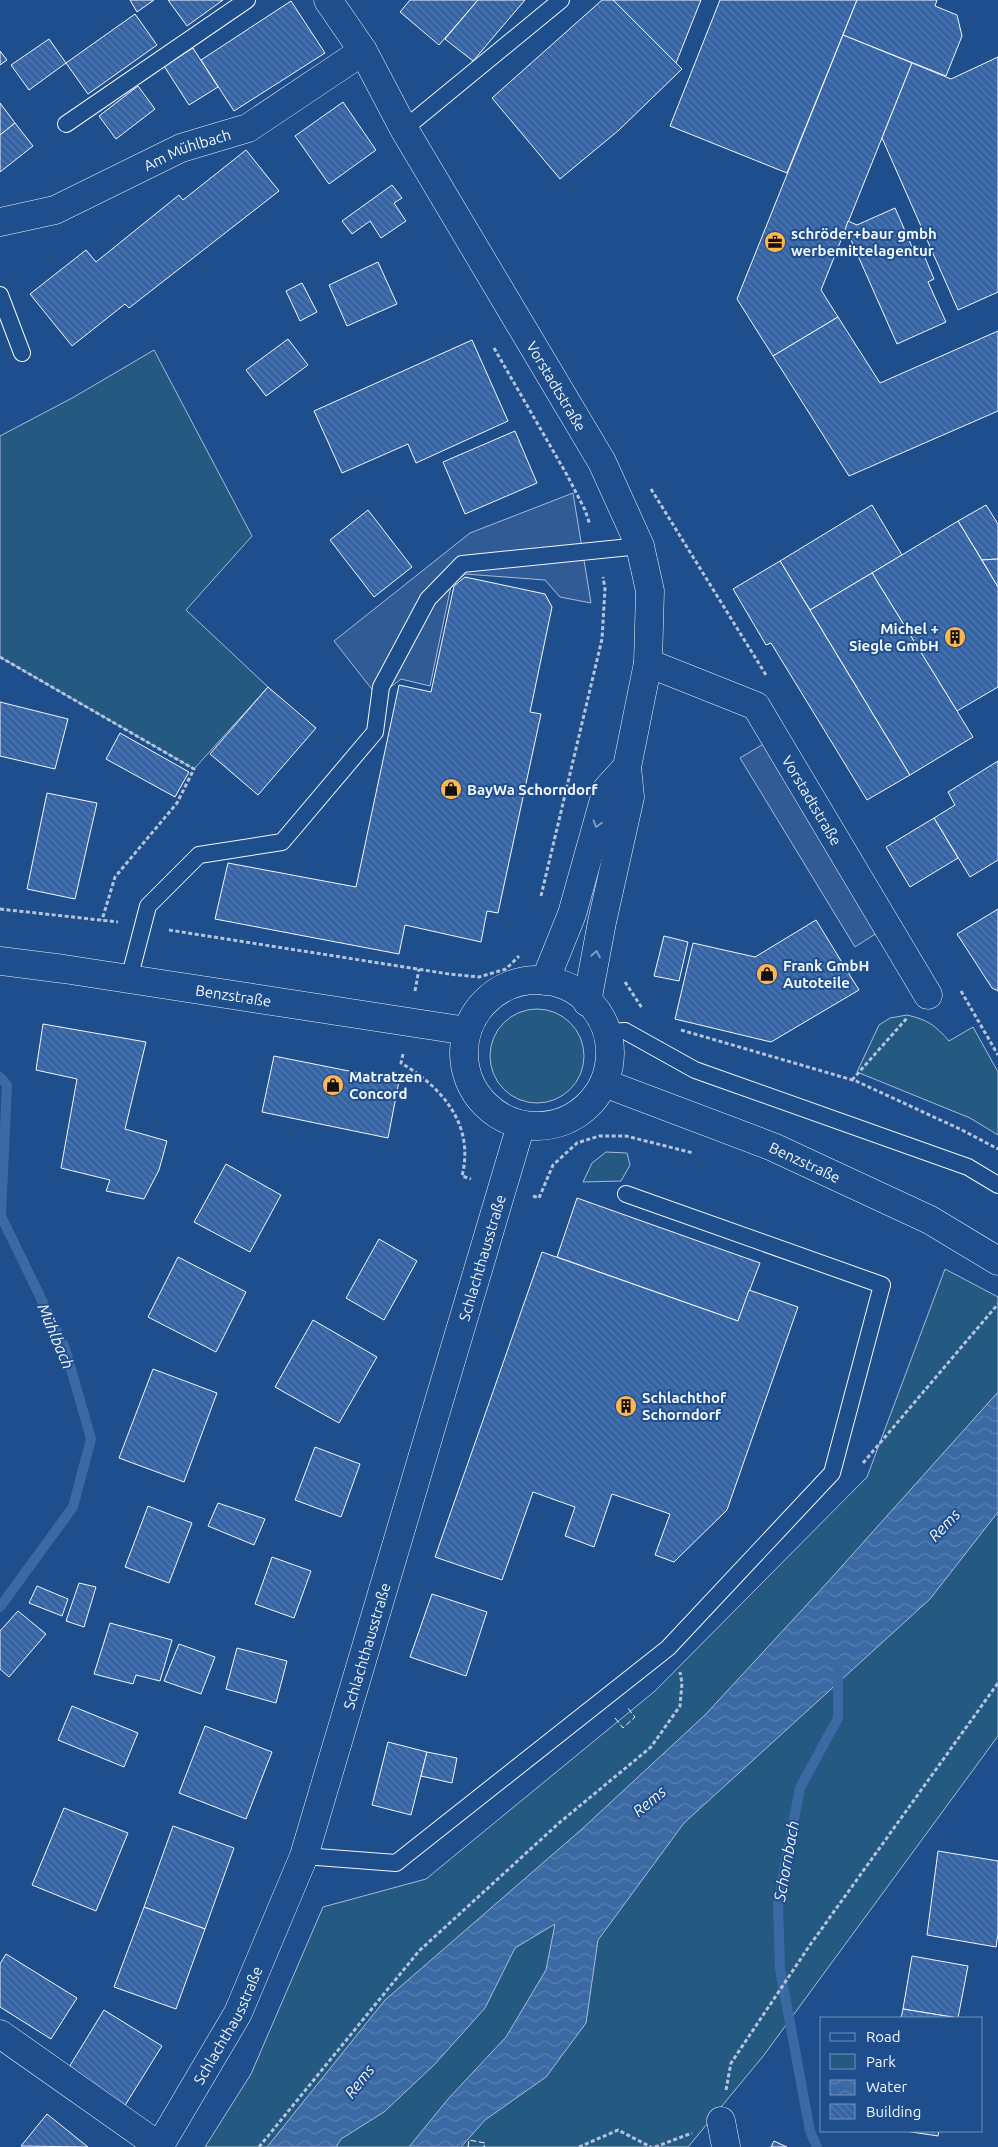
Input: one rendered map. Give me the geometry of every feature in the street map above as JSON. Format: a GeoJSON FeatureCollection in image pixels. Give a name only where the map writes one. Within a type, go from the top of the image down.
{"type":"FeatureCollection","features":[{"type":"Feature","properties":{"kind":"street","name":"Vorstadtstraße"},"geometry":{"type":"LineString","coordinates":[[328,0],[363,51],[404,129],[602,462],[640,546],[650,591],[648,663],[627,767],[630,797],[602,922],[587,1002]]}},
{"type":"Feature","properties":{"kind":"street","name":"Am Mühlbach"},"geometry":{"type":"LineString","coordinates":[[0,222],[55,210],[181,148],[248,128],[363,51]]}},
{"type":"Feature","properties":{"kind":"street","name":"Vorstadtstraße"},"geometry":{"type":"LineString","coordinates":[[648,663],[756,706],[928,995]]}},
{"type":"Feature","properties":{"kind":"street"},"geometry":{"type":"LineString","coordinates":[[544,981],[572,914],[606,789],[627,767]]}},
{"type":"Feature","properties":{"kind":"street","name":"Benzstraße"},"geometry":{"type":"LineString","coordinates":[[0,961],[466,1031]]}},
{"type":"Feature","properties":{"kind":"street"},"geometry":{"type":"LineString","coordinates":[[525,980],[550,981],[573,989],[587,1002],[598,1012],[608,1032],[610,1057],[604,1083],[590,1104],[567,1120],[544,1126],[521,1125],[494,1113],[474,1092],[463,1059],[466,1031],[480,1005],[500,989],[525,980]]}},
{"type":"Feature","properties":{"kind":"street","name":"Benzstraße"},"geometry":{"type":"LineString","coordinates":[[604,1083],[773,1147],[930,1220],[998,1261]]}},
{"type":"Feature","properties":{"kind":"street","name":"Schlachthausstraße"},"geometry":{"type":"LineString","coordinates":[[0,2034],[159,2147],[238,2013],[304,1856],[521,1125]]}},
{"type":"Feature","properties":{"kind":"lane"},"geometry":{"type":"LineString","coordinates":[[66,124],[247,0]]}},
{"type":"Feature","properties":{"kind":"lane"},"geometry":{"type":"LineString","coordinates":[[404,129],[561,0]]}},
{"type":"Feature","properties":{"kind":"lane"},"geometry":{"type":"LineString","coordinates":[[0,295],[22,353]]}},
{"type":"Feature","properties":{"kind":"lane"},"geometry":{"type":"LineString","coordinates":[[129,979],[148,906],[199,855],[282,842],[375,732],[381,687],[428,599],[462,564],[640,546]]}},
{"type":"Feature","properties":{"kind":"lane"},"geometry":{"type":"LineString","coordinates":[[608,1032],[625,1031],[695,1070],[968,1167],[998,1185]]}},
{"type":"Feature","properties":{"kind":"lane"},"geometry":{"type":"LineString","coordinates":[[304,1856],[396,1862],[668,1648],[832,1473],[882,1285],[626,1194]]}},
{"type":"Feature","properties":{"kind":"path"},"geometry":{"type":"LineString","coordinates":[[490,342],[567,474],[585,510],[598,550],[605,589],[602,639],[541,897]]}},
{"type":"Feature","properties":{"kind":"path"},"geometry":{"type":"LineString","coordinates":[[646,481],[769,680]]}},
{"type":"Feature","properties":{"kind":"path"},"geometry":{"type":"LineString","coordinates":[[0,656],[194,769],[177,803],[115,877],[102,920],[0,908]]}},
{"type":"Feature","properties":{"kind":"path"},"geometry":{"type":"LineString","coordinates":[[957,986],[998,1055]]}},
{"type":"Feature","properties":{"kind":"path"},"geometry":{"type":"LineString","coordinates":[[852,1080],[928,995]]}},
{"type":"Feature","properties":{"kind":"path"},"geometry":{"type":"LineString","coordinates":[[409,1022],[401,1063],[421,1075],[441,1094],[459,1120],[464,1143],[465,1165],[462,1176],[503,1188]]}},
{"type":"Feature","properties":{"kind":"path"},"geometry":{"type":"LineString","coordinates":[[553,1164],[577,1143],[599,1136],[626,1136],[650,1142]]}},
{"type":"Feature","properties":{"kind":"path"},"geometry":{"type":"LineString","coordinates":[[259,2147],[419,1951],[558,1823],[651,1747],[680,1706],[682,1683],[680,1669]]}},
{"type":"Feature","properties":{"kind":"path"},"geometry":{"type":"LineString","coordinates":[[762,2017],[810,1945],[998,1683]]}},
{"type":"Feature","properties":{"kind":"path"},"geometry":{"type":"LineString","coordinates":[[579,2147],[618,2130],[651,2147]]}},
{"type":"Feature","properties":{"kind":"green space"},"geometry":{"type":"Polygon","coordinates":[[[154,350],[252,536],[186,610],[268,687],[194,769],[0,657],[0,436],[74,397],[154,350]]]}},
{"type":"Feature","properties":{"kind":"green space"},"geometry":{"type":"Polygon","coordinates":[[[537,1009],[555,1013],[570,1023],[580,1038],[584,1056],[580,1074],[570,1089],[555,1099],[537,1103],[519,1099],[504,1089],[494,1074],[490,1056],[494,1038],[504,1023],[519,1013],[537,1009]]]}},
{"type":"Feature","properties":{"kind":"green space"},"geometry":{"type":"Polygon","coordinates":[[[907,1015],[931,1024],[949,1041],[973,1027],[998,1072],[998,1135],[970,1118],[857,1072],[879,1025],[890,1018],[907,1015]]]}},
{"type":"Feature","properties":{"kind":"green space"},"geometry":{"type":"Polygon","coordinates":[[[606,1152],[627,1153],[630,1165],[621,1181],[583,1182],[592,1163],[606,1152]]]}},
{"type":"Feature","properties":{"kind":"green space"},"geometry":{"type":"Polygon","coordinates":[[[945,1269],[998,1297],[998,1736],[764,2055],[688,2147],[205,2147],[251,2074],[323,1907],[426,1879],[655,1691],[867,1477],[945,1269]]]}},
{"type":"Feature","properties":{"kind":"shaded area"},"geometry":{"type":"Polygon","coordinates":[[[573,493],[591,603],[560,597],[545,580],[465,574],[451,586],[430,686],[401,679],[378,697],[334,641],[470,533],[573,493]]]}},
{"type":"Feature","properties":{"kind":"shaded area"},"geometry":{"type":"Polygon","coordinates":[[[765,743],[880,931],[855,947],[740,758],[765,743]]]}},
{"type":"Feature","properties":{"kind":"water","name":"Rems"},"geometry":{"type":"Polygon","coordinates":[[[998,1392],[998,1512],[930,1599],[684,1823],[598,1940],[586,2023],[546,2077],[485,2120],[461,2147],[409,2147],[448,2099],[506,2037],[546,1970],[555,1924],[515,1948],[485,2008],[435,2064],[384,2112],[341,2139],[336,2147],[267,2147],[385,2000],[582,1829],[705,1715],[826,1584],[998,1392]]]}},
{"type":"Feature","properties":{"kind":"building"},"geometry":{"type":"Polygon","coordinates":[[[130,0],[154,0],[137,12],[130,0]]]}},
{"type":"Feature","properties":{"kind":"building"},"geometry":{"type":"Polygon","coordinates":[[[168,0],[223,0],[187,26],[168,0]]]}},
{"type":"Feature","properties":{"kind":"building"},"geometry":{"type":"Polygon","coordinates":[[[410,0],[478,0],[439,45],[400,12],[410,0]]]}},
{"type":"Feature","properties":{"kind":"building"},"geometry":{"type":"Polygon","coordinates":[[[478,0],[525,0],[473,61],[445,39],[478,0]]]}},
{"type":"Feature","properties":{"kind":"building"},"geometry":{"type":"Polygon","coordinates":[[[602,0],[613,0],[682,69],[619,130],[560,179],[492,98],[602,0]]]}},
{"type":"Feature","properties":{"kind":"building"},"geometry":{"type":"Polygon","coordinates":[[[613,0],[701,0],[676,63],[613,0]]]}},
{"type":"Feature","properties":{"kind":"building"},"geometry":{"type":"Polygon","coordinates":[[[720,0],[857,0],[787,173],[670,126],[720,0]]]}},
{"type":"Feature","properties":{"kind":"building"},"geometry":{"type":"Polygon","coordinates":[[[857,0],[937,0],[935,6],[957,15],[962,36],[946,76],[843,35],[857,0]]]}},
{"type":"Feature","properties":{"kind":"building"},"geometry":{"type":"Polygon","coordinates":[[[291,1],[325,53],[234,111],[201,60],[291,1]]]}},
{"type":"Feature","properties":{"kind":"building"},"geometry":{"type":"Polygon","coordinates":[[[135,14],[157,45],[88,94],[66,63],[135,14]]]}},
{"type":"Feature","properties":{"kind":"building"},"geometry":{"type":"Polygon","coordinates":[[[843,35],[912,63],[821,290],[838,317],[773,356],[737,299],[843,35]]]}},
{"type":"Feature","properties":{"kind":"building"},"geometry":{"type":"Polygon","coordinates":[[[49,39],[66,63],[29,90],[11,65],[49,39]]]}},
{"type":"Feature","properties":{"kind":"building"},"geometry":{"type":"Polygon","coordinates":[[[193,48],[218,87],[189,105],[164,66],[193,48]]]}},
{"type":"Feature","properties":{"kind":"building"},"geometry":{"type":"Polygon","coordinates":[[[0,51],[7,60],[0,65],[0,51]]]}},
{"type":"Feature","properties":{"kind":"building"},"geometry":{"type":"Polygon","coordinates":[[[998,57],[998,292],[958,310],[882,138],[912,63],[951,79],[998,57]]]}},
{"type":"Feature","properties":{"kind":"building"},"geometry":{"type":"Polygon","coordinates":[[[138,86],[155,109],[116,139],[99,116],[138,86]]]}},
{"type":"Feature","properties":{"kind":"building"},"geometry":{"type":"Polygon","coordinates":[[[343,102],[376,150],[329,184],[295,136],[343,102]]]}},
{"type":"Feature","properties":{"kind":"building"},"geometry":{"type":"Polygon","coordinates":[[[0,103],[15,123],[0,135],[0,103]]]}},
{"type":"Feature","properties":{"kind":"building"},"geometry":{"type":"Polygon","coordinates":[[[15,123],[33,146],[0,172],[0,135],[15,123]]]}},
{"type":"Feature","properties":{"kind":"building"},"geometry":{"type":"Polygon","coordinates":[[[246,150],[279,191],[129,308],[125,304],[72,346],[30,294],[86,250],[96,262],[179,195],[183,200],[246,150]]]}},
{"type":"Feature","properties":{"kind":"building"},"geometry":{"type":"Polygon","coordinates":[[[392,185],[402,198],[394,203],[406,221],[381,238],[370,221],[352,234],[342,221],[392,185]]]}},
{"type":"Feature","properties":{"kind":"building"},"geometry":{"type":"Polygon","coordinates":[[[895,208],[913,249],[920,246],[934,279],[928,282],[946,322],[897,344],[851,240],[843,236],[848,221],[857,225],[895,208]]]}},
{"type":"Feature","properties":{"kind":"building"},"geometry":{"type":"Polygon","coordinates":[[[378,262],[397,304],[347,326],[329,285],[378,262]]]}},
{"type":"Feature","properties":{"kind":"building"},"geometry":{"type":"Polygon","coordinates":[[[302,283],[317,312],[300,321],[286,291],[302,283]]]}},
{"type":"Feature","properties":{"kind":"building"},"geometry":{"type":"Polygon","coordinates":[[[838,317],[880,383],[998,331],[998,411],[849,476],[773,356],[838,317]]]}},
{"type":"Feature","properties":{"kind":"building"},"geometry":{"type":"Polygon","coordinates":[[[288,339],[308,365],[266,396],[246,370],[288,339]]]}},
{"type":"Feature","properties":{"kind":"building"},"geometry":{"type":"Polygon","coordinates":[[[472,340],[508,421],[416,463],[408,444],[342,473],[314,411],[472,340]]]}},
{"type":"Feature","properties":{"kind":"building"},"geometry":{"type":"Polygon","coordinates":[[[515,431],[537,483],[465,514],[443,462],[515,431]]]}},
{"type":"Feature","properties":{"kind":"building"},"geometry":{"type":"Polygon","coordinates":[[[872,505],[902,555],[810,610],[780,561],[872,505]]]}},
{"type":"Feature","properties":{"kind":"building"},"geometry":{"type":"Polygon","coordinates":[[[986,505],[998,524],[998,559],[982,560],[958,521],[986,505]]]}},
{"type":"Feature","properties":{"kind":"building"},"geometry":{"type":"Polygon","coordinates":[[[368,510],[412,567],[374,597],[330,540],[368,510]]]}},
{"type":"Feature","properties":{"kind":"building","name":"Michel + Siegle GmbH"},"geometry":{"type":"Polygon","coordinates":[[[958,521],[998,587],[998,687],[957,711],[872,573],[958,521]]]}},
{"type":"Feature","properties":{"kind":"building"},"geometry":{"type":"Polygon","coordinates":[[[998,559],[998,587],[982,560],[998,559]]]}},
{"type":"Feature","properties":{"kind":"building"},"geometry":{"type":"Polygon","coordinates":[[[780,561],[910,775],[867,800],[771,643],[766,645],[733,589],[780,561]]]}},
{"type":"Feature","properties":{"kind":"building"},"geometry":{"type":"Polygon","coordinates":[[[872,573],[973,737],[910,775],[810,610],[872,573]]]}},
{"type":"Feature","properties":{"kind":"building","name":"BayWa Schorndorf"},"geometry":{"type":"Polygon","coordinates":[[[465,577],[545,594],[552,607],[530,712],[541,714],[498,913],[487,911],[481,942],[405,925],[399,954],[215,919],[228,863],[356,887],[399,685],[431,692],[454,586],[465,577]]]}},
{"type":"Feature","properties":{"kind":"building"},"geometry":{"type":"Polygon","coordinates":[[[268,687],[316,728],[258,795],[210,754],[268,687]]]}},
{"type":"Feature","properties":{"kind":"building"},"geometry":{"type":"Polygon","coordinates":[[[0,702],[68,719],[55,769],[0,756],[0,702]]]}},
{"type":"Feature","properties":{"kind":"building"},"geometry":{"type":"Polygon","coordinates":[[[120,733],[189,772],[175,797],[106,759],[120,733]]]}},
{"type":"Feature","properties":{"kind":"building"},"geometry":{"type":"Polygon","coordinates":[[[998,761],[998,860],[970,877],[934,818],[955,805],[948,792],[998,761]]]}},
{"type":"Feature","properties":{"kind":"building"},"geometry":{"type":"Polygon","coordinates":[[[47,793],[97,803],[75,899],[27,889],[47,793]]]}},
{"type":"Feature","properties":{"kind":"building"},"geometry":{"type":"Polygon","coordinates":[[[934,818],[958,858],[910,887],[886,847],[934,818]]]}},
{"type":"Feature","properties":{"kind":"building"},"geometry":{"type":"Polygon","coordinates":[[[998,909],[998,991],[992,988],[957,934],[998,909]]]}},
{"type":"Feature","properties":{"kind":"building","name":"Frank GmbH Autoteile"},"geometry":{"type":"Polygon","coordinates":[[[816,920],[859,990],[771,1042],[675,1019],[693,943],[755,957],[816,920]]]}},
{"type":"Feature","properties":{"kind":"building"},"geometry":{"type":"Polygon","coordinates":[[[664,936],[688,942],[679,981],[654,976],[664,936]]]}},
{"type":"Feature","properties":{"kind":"building"},"geometry":{"type":"Polygon","coordinates":[[[43,1024],[146,1042],[125,1129],[167,1141],[159,1170],[144,1199],[106,1191],[110,1180],[61,1168],[77,1079],[36,1070],[43,1024]]]}},
{"type":"Feature","properties":{"kind":"building"},"geometry":{"type":"Polygon","coordinates":[[[274,1056],[399,1081],[388,1138],[262,1112],[274,1056]]]}},
{"type":"Feature","properties":{"kind":"building"},"geometry":{"type":"Polygon","coordinates":[[[226,1164],[281,1195],[250,1252],[194,1222],[226,1164]]]}},
{"type":"Feature","properties":{"kind":"building"},"geometry":{"type":"Polygon","coordinates":[[[577,1198],[760,1263],[738,1321],[557,1257],[577,1198]]]}},
{"type":"Feature","properties":{"kind":"building"},"geometry":{"type":"Polygon","coordinates":[[[379,1239],[417,1261],[384,1320],[346,1298],[379,1239]]]}},
{"type":"Feature","properties":{"kind":"building","name":"Schlachthof Schorndorf"},"geometry":{"type":"Polygon","coordinates":[[[542,1252],[738,1321],[749,1290],[798,1307],[727,1510],[674,1562],[655,1555],[670,1514],[612,1494],[594,1547],[565,1536],[575,1507],[533,1492],[502,1580],[435,1557],[542,1252]]]}},
{"type":"Feature","properties":{"kind":"building"},"geometry":{"type":"Polygon","coordinates":[[[178,1257],[246,1292],[216,1352],[148,1317],[178,1257]]]}},
{"type":"Feature","properties":{"kind":"building"},"geometry":{"type":"Polygon","coordinates":[[[313,1320],[377,1357],[339,1423],[275,1387],[313,1320]]]}},
{"type":"Feature","properties":{"kind":"building"},"geometry":{"type":"Polygon","coordinates":[[[153,1369],[217,1393],[184,1482],[119,1458],[153,1369]]]}},
{"type":"Feature","properties":{"kind":"building"},"geometry":{"type":"Polygon","coordinates":[[[315,1447],[360,1464],[341,1517],[295,1500],[315,1447]]]}},
{"type":"Feature","properties":{"kind":"building"},"geometry":{"type":"Polygon","coordinates":[[[218,1503],[265,1519],[254,1545],[208,1526],[218,1503]]]}},
{"type":"Feature","properties":{"kind":"building"},"geometry":{"type":"Polygon","coordinates":[[[148,1506],[192,1523],[169,1583],[125,1567],[148,1506]]]}},
{"type":"Feature","properties":{"kind":"building"},"geometry":{"type":"Polygon","coordinates":[[[272,1557],[311,1571],[294,1618],[255,1604],[272,1557]]]}},
{"type":"Feature","properties":{"kind":"building"},"geometry":{"type":"Polygon","coordinates":[[[79,1583],[96,1587],[84,1627],[66,1621],[79,1583]]]}},
{"type":"Feature","properties":{"kind":"building"},"geometry":{"type":"Polygon","coordinates":[[[37,1586],[68,1599],[62,1616],[29,1603],[37,1586]]]}},
{"type":"Feature","properties":{"kind":"building"},"geometry":{"type":"Polygon","coordinates":[[[432,1594],[487,1612],[466,1676],[410,1657],[432,1594]]]}},
{"type":"Feature","properties":{"kind":"building"},"geometry":{"type":"Polygon","coordinates":[[[18,1611],[46,1634],[9,1677],[0,1669],[0,1631],[18,1611]]]}},
{"type":"Feature","properties":{"kind":"building"},"geometry":{"type":"Polygon","coordinates":[[[110,1623],[172,1640],[160,1681],[136,1675],[133,1684],[94,1674],[110,1623]]]}},
{"type":"Feature","properties":{"kind":"building"},"geometry":{"type":"Polygon","coordinates":[[[179,1644],[215,1657],[201,1694],[164,1681],[179,1644]]]}},
{"type":"Feature","properties":{"kind":"building"},"geometry":{"type":"Polygon","coordinates":[[[237,1648],[287,1661],[276,1703],[226,1689],[237,1648]]]}},
{"type":"Feature","properties":{"kind":"building"},"geometry":{"type":"Polygon","coordinates":[[[72,1706],[138,1733],[124,1767],[58,1740],[72,1706]]]}},
{"type":"Feature","properties":{"kind":"building"},"geometry":{"type":"Polygon","coordinates":[[[205,1726],[272,1752],[246,1819],[179,1793],[205,1726]]]}},
{"type":"Feature","properties":{"kind":"building"},"geometry":{"type":"Polygon","coordinates":[[[388,1742],[427,1752],[411,1815],[372,1805],[388,1742]]]}},
{"type":"Feature","properties":{"kind":"building"},"geometry":{"type":"Polygon","coordinates":[[[427,1752],[457,1758],[452,1783],[421,1776],[427,1752]]]}},
{"type":"Feature","properties":{"kind":"building"},"geometry":{"type":"Polygon","coordinates":[[[64,1808],[128,1833],[96,1911],[32,1885],[64,1808]]]}},
{"type":"Feature","properties":{"kind":"building"},"geometry":{"type":"Polygon","coordinates":[[[173,1826],[234,1848],[205,1929],[144,1907],[173,1826]]]}},
{"type":"Feature","properties":{"kind":"building"},"geometry":{"type":"Polygon","coordinates":[[[938,1851],[998,1861],[998,1934],[996,1947],[927,1935],[938,1851]]]}},
{"type":"Feature","properties":{"kind":"building"},"geometry":{"type":"Polygon","coordinates":[[[144,1907],[205,1929],[176,2009],[114,1987],[144,1907]]]}},
{"type":"Feature","properties":{"kind":"building"},"geometry":{"type":"Polygon","coordinates":[[[6,1954],[77,1998],[51,2039],[0,2007],[0,1964],[6,1954]]]}},
{"type":"Feature","properties":{"kind":"building"},"geometry":{"type":"Polygon","coordinates":[[[912,1956],[968,1966],[958,2017],[903,2009],[912,1956]]]}},
{"type":"Feature","properties":{"kind":"building"},"geometry":{"type":"Polygon","coordinates":[[[903,2009],[952,2017],[901,2017],[903,2009]]]}},
{"type":"Feature","properties":{"kind":"building"},"geometry":{"type":"Polygon","coordinates":[[[104,2010],[162,2046],[124,2107],[66,2072],[104,2010]]]}},
{"type":"Feature","properties":{"kind":"building"},"geometry":{"type":"Polygon","coordinates":[[[47,2114],[88,2147],[21,2146],[47,2114]]]}},
{"type":"Feature","properties":{"kind":"building"},"geometry":{"type":"Polygon","coordinates":[[[912,2132],[939,2132],[938,2136],[912,2132]]]}},
{"type":"Feature","properties":{"kind":"building"},"geometry":{"type":"Polygon","coordinates":[[[774,2141],[787,2147],[771,2147],[774,2141]]]}},
{"type":"Feature","properties":{"kind":"waterway","name":"Mühlbach"},"geometry":{"type":"LineString","coordinates":[[0,1077],[7,1085],[1,1216],[65,1348],[91,1439],[73,1507],[0,1607]]}},
{"type":"Feature","properties":{"kind":"waterway","name":"Schornbach"},"geometry":{"type":"LineString","coordinates":[[817,2147],[810,2131],[780,1969],[778,1903],[800,1788],[838,1718],[838,1669]]}},
{"type":"Feature","properties":{"kind":"fence"},"geometry":{"type":"LineString","coordinates":[[615,1718],[623,1728],[635,1717],[627,1707]]}},
{"type":"Feature","properties":{"kind":"fence"},"geometry":{"type":"LineString","coordinates":[[468,2147],[469,2140],[485,2143],[484,2147]]}},
{"type":"Feature","properties":{"kind":"place","name":"schröder+baur gmbh werbemittelagentur"},"geometry":{"type":"Point","coordinates":[775,242]}},
{"type":"Feature","properties":{"kind":"place","name":"Michel + Siegle GmbH"},"geometry":{"type":"Point","coordinates":[955,637]}},
{"type":"Feature","properties":{"kind":"place","name":"BayWa Schorndorf"},"geometry":{"type":"Point","coordinates":[451,789]}},
{"type":"Feature","properties":{"kind":"place","name":"Frank GmbH Autoteile"},"geometry":{"type":"Point","coordinates":[767,974]}},
{"type":"Feature","properties":{"kind":"place","name":"Matratzen Concord"},"geometry":{"type":"Point","coordinates":[333,1085]}},
{"type":"Feature","properties":{"kind":"place","name":"Schlachthof Schorndorf"},"geometry":{"type":"Point","coordinates":[626,1406]}}]}
